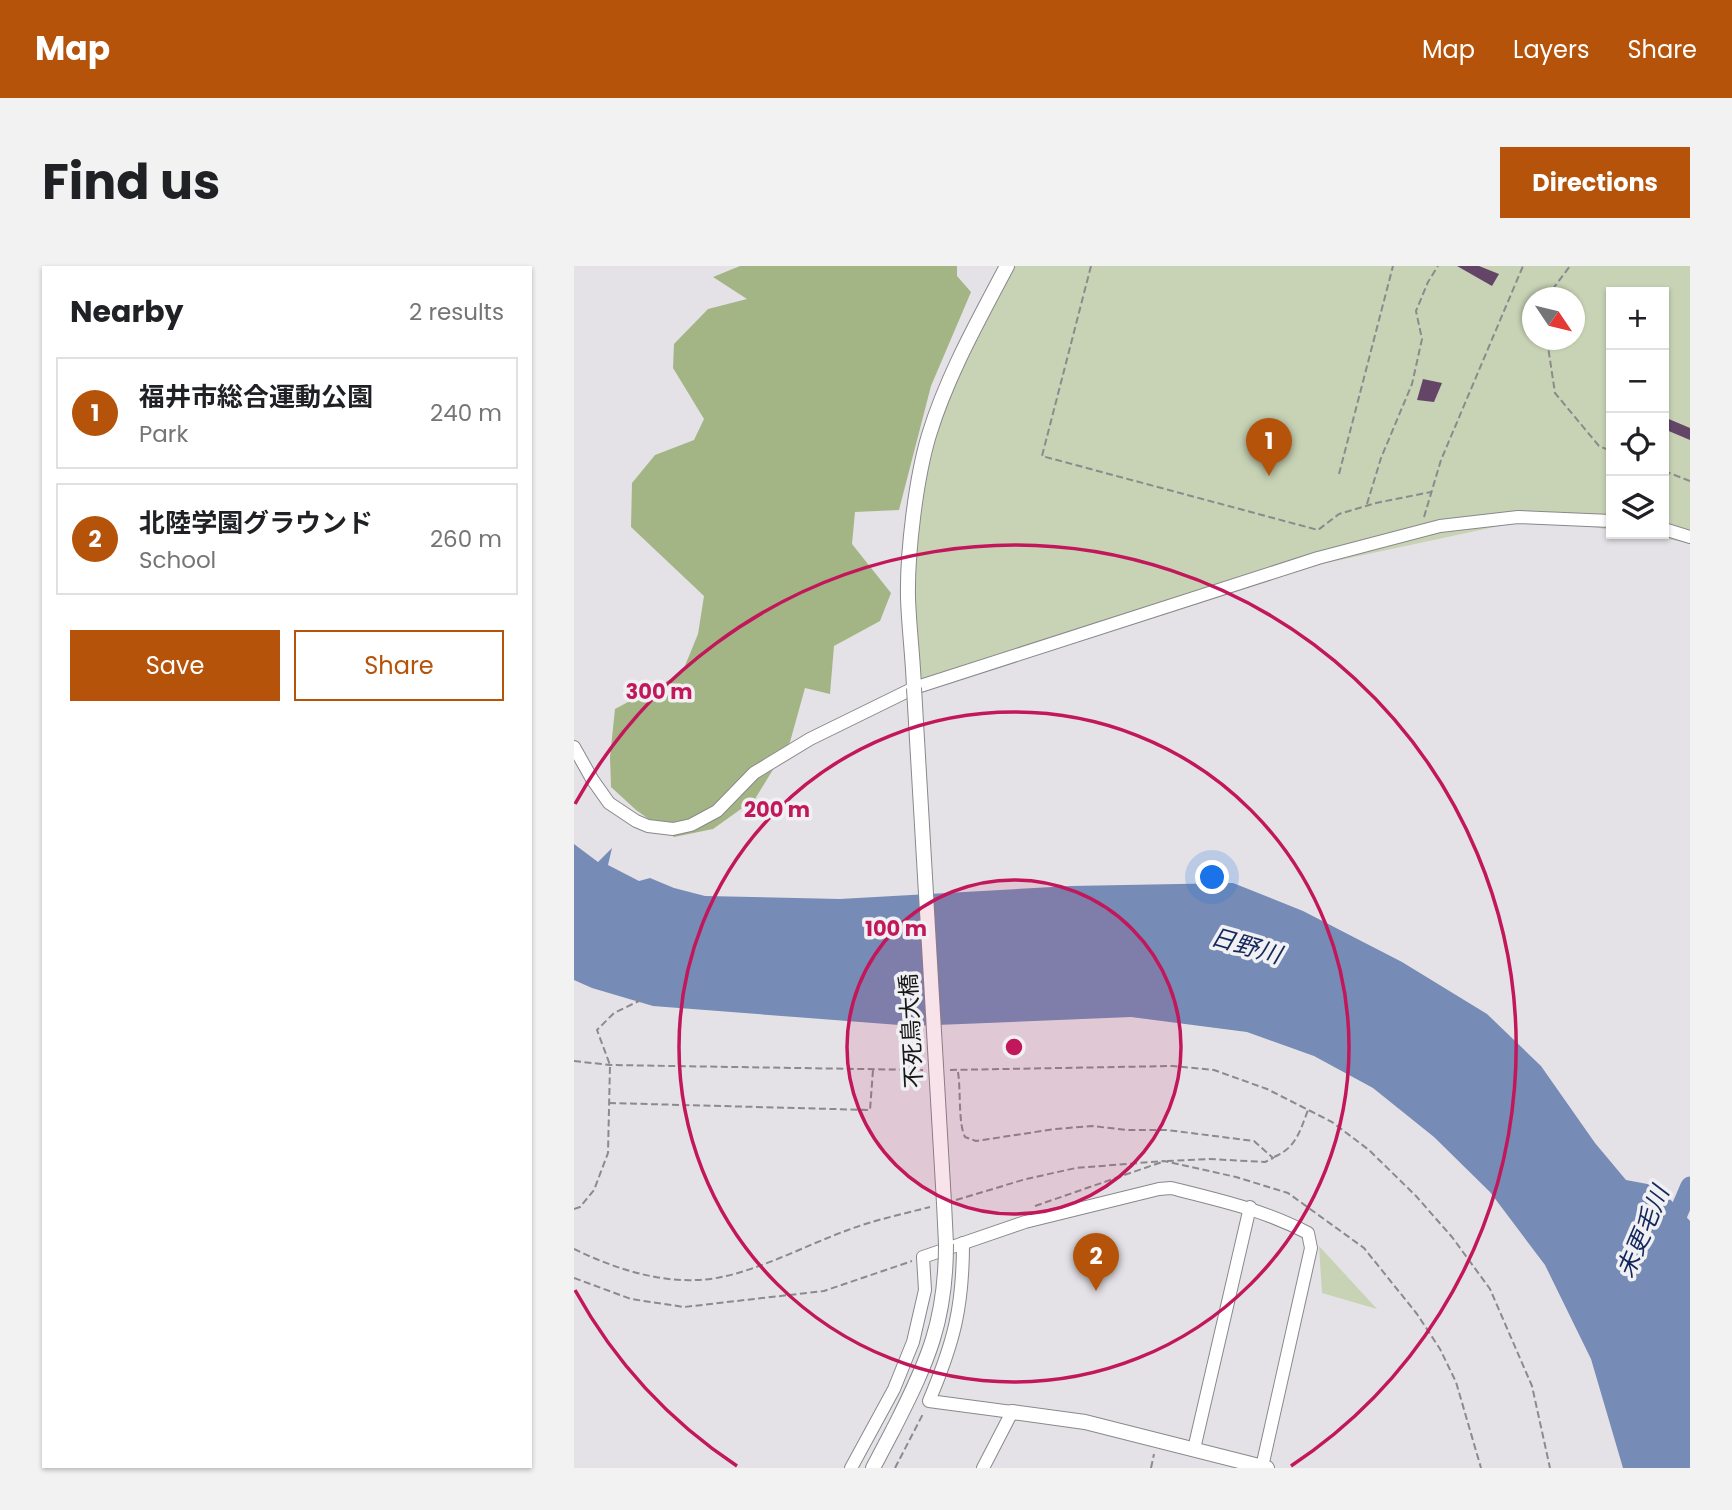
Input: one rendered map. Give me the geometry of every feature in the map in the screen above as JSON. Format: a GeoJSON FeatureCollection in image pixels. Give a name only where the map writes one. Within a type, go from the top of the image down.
{"type":"FeatureCollection","features":[{"type":"Feature","properties":{"kind":"street","name":"不死鳥大橋"},"geometry":{"type":"LineString","coordinates":[[873,1468],[926,1363],[940,1314],[946,1265],[908,597],[912,536],[929,435],[959,360],[1007,266]]}},
{"type":"Feature","properties":{"kind":"street"},"geometry":{"type":"LineString","coordinates":[[574,747],[609,803],[648,826],[673,829],[691,825],[717,811],[754,773],[810,739],[914,688],[1318,558],[1440,526],[1518,517],[1606,521]]}},
{"type":"Feature","properties":{"kind":"street"},"geometry":{"type":"LineString","coordinates":[[1669,531],[1690,537]]}},
{"type":"Feature","properties":{"kind":"street"},"geometry":{"type":"LineString","coordinates":[[851,1468],[894,1389],[913,1342],[925,1290],[923,1257],[963,1242],[1025,1222],[1171,1188],[1250,1207],[1280,1218],[1308,1233],[1311,1248],[1264,1467],[1226,1464],[1194,1448],[1084,1422],[929,1401],[948,1357],[958,1322],[963,1278],[963,1242]]}},
{"type":"Feature","properties":{"kind":"street"},"geometry":{"type":"LineString","coordinates":[[1194,1448],[1250,1207]]}},
{"type":"Feature","properties":{"kind":"street"},"geometry":{"type":"LineString","coordinates":[[983,1468],[1012,1412]]}},
{"type":"Feature","properties":{"kind":"path"},"geometry":{"type":"LineString","coordinates":[[1091,266],[1042,456],[1318,530],[1339,514],[1367,505],[1432,492]]}},
{"type":"Feature","properties":{"kind":"path"},"geometry":{"type":"LineString","coordinates":[[1339,474],[1393,266]]}},
{"type":"Feature","properties":{"kind":"path"},"geometry":{"type":"LineString","coordinates":[[1367,505],[1381,457],[1412,384],[1422,339],[1416,311],[1438,266]]}},
{"type":"Feature","properties":{"kind":"path"},"geometry":{"type":"LineString","coordinates":[[1420,531],[1441,460],[1523,266]]}},
{"type":"Feature","properties":{"kind":"path"},"geometry":{"type":"LineString","coordinates":[[1554,287],[1570,266]]}},
{"type":"Feature","properties":{"kind":"path"},"geometry":{"type":"LineString","coordinates":[[1549,350],[1555,393],[1599,446],[1606,449]]}},
{"type":"Feature","properties":{"kind":"path"},"geometry":{"type":"LineString","coordinates":[[1669,473],[1690,481]]}},
{"type":"Feature","properties":{"kind":"path"},"geometry":{"type":"LineString","coordinates":[[574,1209],[580,1207],[594,1190],[607,1153],[610,1065],[597,1030],[614,1013],[641,1000]]}},
{"type":"Feature","properties":{"kind":"path"},"geometry":{"type":"LineString","coordinates":[[609,1103],[870,1110],[873,1069]]}},
{"type":"Feature","properties":{"kind":"path"},"geometry":{"type":"LineString","coordinates":[[958,1070],[961,1129],[965,1137],[976,1141],[1092,1126],[1127,1130],[1167,1130],[1254,1141],[1273,1158]]}},
{"type":"Feature","properties":{"kind":"path"},"geometry":{"type":"LineString","coordinates":[[574,1249],[614,1266],[662,1278],[697,1280],[729,1276],[851,1228],[1026,1179],[1076,1168],[1209,1159],[1265,1162],[1285,1153],[1295,1143],[1308,1109],[1332,1122],[1369,1150],[1416,1196],[1452,1237],[1490,1289],[1532,1386],[1550,1468]]}},
{"type":"Feature","properties":{"kind":"path"},"geometry":{"type":"LineString","coordinates":[[1025,1222],[1026,1211],[1042,1203],[1164,1161],[1236,1177],[1288,1193],[1364,1248],[1418,1314],[1440,1349],[1456,1382],[1481,1468]]}},
{"type":"Feature","properties":{"kind":"path"},"geometry":{"type":"LineString","coordinates":[[574,1278],[631,1299],[684,1307],[824,1292],[923,1257]]}},
{"type":"Feature","properties":{"kind":"path"},"geometry":{"type":"LineString","coordinates":[[895,1468],[929,1401]]}},
{"type":"Feature","properties":{"kind":"path"},"geometry":{"type":"LineString","coordinates":[[1151,1468],[1157,1440]]}},
{"type":"Feature","properties":{"kind":"green space"},"geometry":{"type":"Polygon","coordinates":[[[740,266],[957,266],[957,276],[971,292],[931,386],[899,510],[855,512],[852,544],[891,593],[880,621],[834,646],[830,694],[805,688],[790,742],[755,799],[713,829],[674,837],[636,810],[611,787],[610,757],[615,709],[682,673],[698,634],[704,596],[631,527],[632,483],[655,455],[694,440],[704,419],[673,368],[674,344],[708,309],[747,299],[713,277],[740,266]]]}},
{"type":"Feature","properties":{"kind":"green space"},"geometry":{"type":"Polygon","coordinates":[[[1009,266],[1690,266],[1690,543],[1666,539],[1669,539],[1669,287],[1606,287],[1606,529],[1537,518],[1256,578],[914,688],[912,536],[926,483],[929,435],[1009,266]]]}},
{"type":"Feature","properties":{"kind":"green space"},"geometry":{"type":"Polygon","coordinates":[[[1319,1246],[1377,1309],[1322,1293],[1319,1246]]]}},
{"type":"Feature","properties":{"kind":"water","name":"日野川"},"geometry":{"type":"Polygon","coordinates":[[[574,844],[598,862],[612,848],[608,865],[639,881],[650,878],[705,896],[840,899],[1071,886],[1233,883],[1303,911],[1402,962],[1487,1014],[1541,1066],[1595,1143],[1626,1180],[1658,1186],[1690,1221],[1690,1468],[1623,1468],[1591,1359],[1545,1265],[1490,1192],[1434,1137],[1373,1088],[1314,1056],[1247,1032],[1131,1017],[912,1026],[653,1006],[592,988],[574,980],[574,844]]]}},
{"type":"Feature","properties":{"kind":"building"},"geometry":{"type":"Polygon","coordinates":[[[1457,266],[1479,266],[1499,274],[1492,286],[1457,266]]]}},
{"type":"Feature","properties":{"kind":"building"},"geometry":{"type":"Polygon","coordinates":[[[1423,379],[1442,383],[1434,402],[1417,400],[1423,379]]]}},
{"type":"Feature","properties":{"kind":"building"},"geometry":{"type":"Polygon","coordinates":[[[1669,419],[1690,428],[1690,440],[1669,431],[1669,419]]]}},
{"type":"Feature","properties":{"kind":"waterway","name":"未更毛川"},"geometry":{"type":"LineString","coordinates":[[1670,1233],[1690,1186]]}},
{"type":"Feature","properties":{"kind":"place","name":"福井市総合運動公園"},"geometry":{"type":"Point","coordinates":[1269,476]}},
{"type":"Feature","properties":{"kind":"place","name":"北陸学園グラウンド"},"geometry":{"type":"Point","coordinates":[1096,1291]}}]}
